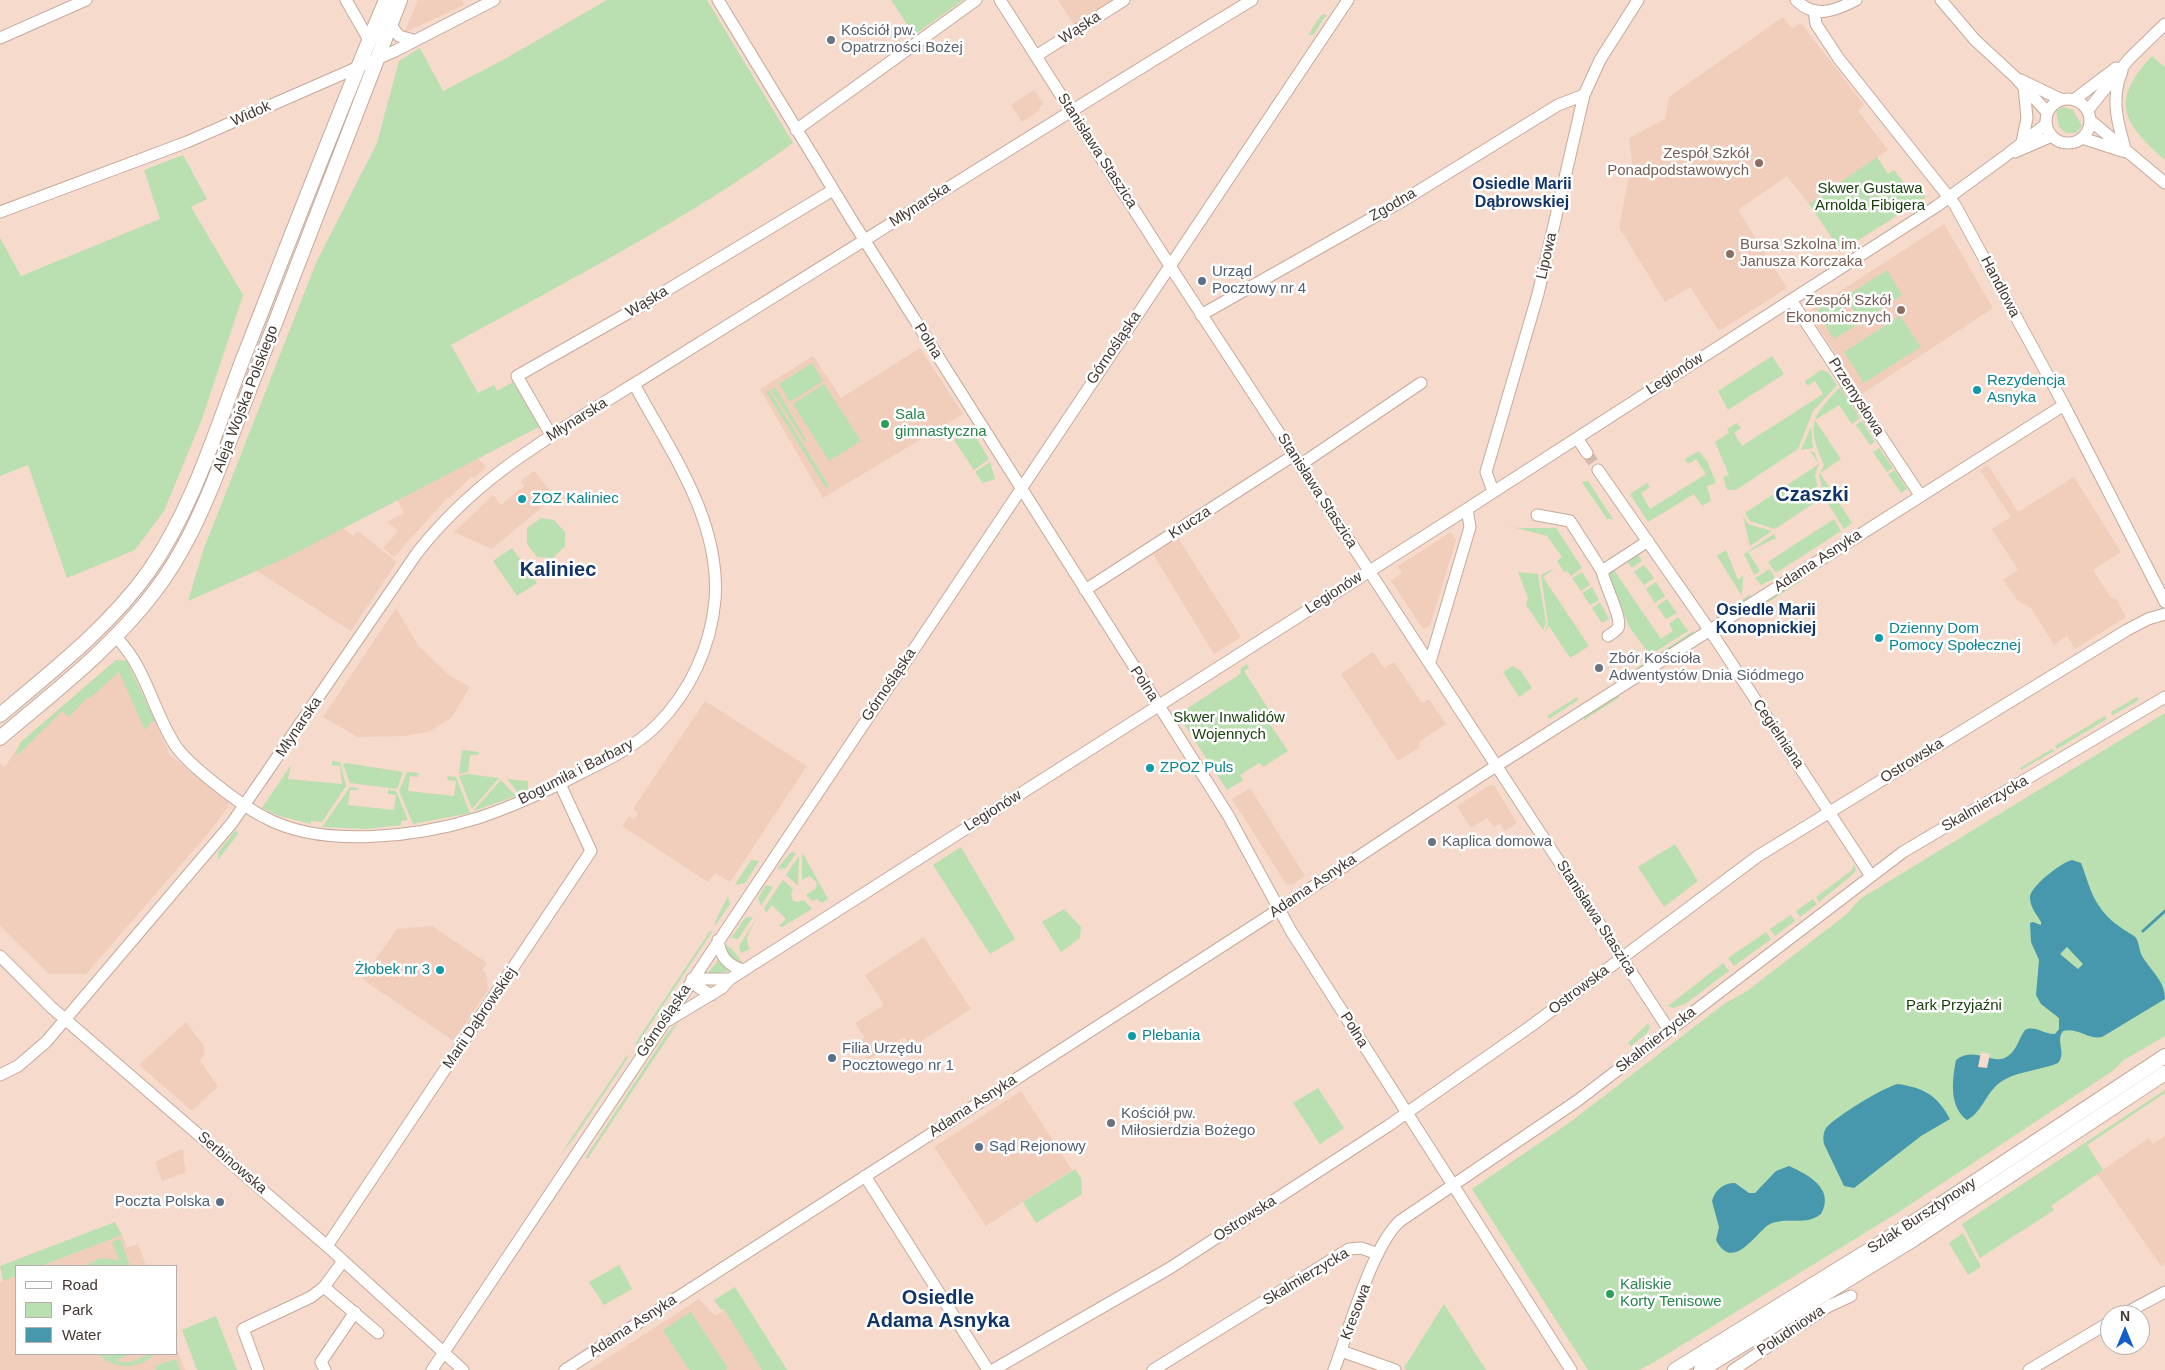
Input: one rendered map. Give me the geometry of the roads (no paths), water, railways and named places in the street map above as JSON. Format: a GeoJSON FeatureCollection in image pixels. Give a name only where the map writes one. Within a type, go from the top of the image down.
{"type":"FeatureCollection","features":[{"type":"Feature","properties":{"kind":"main road","name":"Aleja Wojska Polskiego"},"geometry":{"type":"LineString","coordinates":[[0,715],[111,616],[141,582],[170,537],[201,469],[358,66],[386,0]]}},
{"type":"Feature","properties":{"kind":"main road","name":"Aleja Wojska Polskiego"},"geometry":{"type":"LineString","coordinates":[[0,738],[116,637],[142,608],[166,576],[184,546],[204,507],[400,0]]}},
{"type":"Feature","properties":{"kind":"main road","name":"Szlak Bursztynowy"},"geometry":{"type":"LineString","coordinates":[[1675,1370],[1908,1226],[2165,1056]]}},
{"type":"Feature","properties":{"kind":"main road","name":"Szlak Bursztynowy"},"geometry":{"type":"LineString","coordinates":[[1701,1370],[1914,1239],[2165,1073]]}},
{"type":"Feature","properties":{"kind":"street"},"geometry":{"type":"LineString","coordinates":[[0,38],[86,0]]}},
{"type":"Feature","properties":{"kind":"street"},"geometry":{"type":"LineString","coordinates":[[346,0],[369,40]]}},
{"type":"Feature","properties":{"kind":"street","name":"Widok"},"geometry":{"type":"LineString","coordinates":[[0,212],[187,142],[376,58],[494,0]]}},
{"type":"Feature","properties":{"kind":"street","name":"Polna"},"geometry":{"type":"LineString","coordinates":[[718,0],[833,190],[1228,815],[1278,909],[1570,1369]]}},
{"type":"Feature","properties":{"kind":"street"},"geometry":{"type":"LineString","coordinates":[[796,130],[976,0]]}},
{"type":"Feature","properties":{"kind":"street","name":"Stanisława Staszica"},"geometry":{"type":"LineString","coordinates":[[1000,0],[1201,314],[1670,1030]]}},
{"type":"Feature","properties":{"kind":"street","name":"Wąska"},"geometry":{"type":"LineString","coordinates":[[1036,56],[1124,0]]}},
{"type":"Feature","properties":{"kind":"street","name":"Młynarska"},"geometry":{"type":"LineString","coordinates":[[0,1074],[27,1060],[65,1019],[209,852],[245,806],[429,538],[480,485],[551,435],[865,241],[1070,109],[1252,0]]}},
{"type":"Feature","properties":{"kind":"street","name":"Górnośląska"},"geometry":{"type":"LineString","coordinates":[[432,1370],[1348,0]]}},
{"type":"Feature","properties":{"kind":"street","name":"Lipowa"},"geometry":{"type":"LineString","coordinates":[[1493,491],[1486,472],[1538,294],[1584,95],[1600,60],[1638,0]]}},
{"type":"Feature","properties":{"kind":"street"},"geometry":{"type":"LineString","coordinates":[[1796,0],[1814,11],[1830,12],[1856,0]]}},
{"type":"Feature","properties":{"kind":"street"},"geometry":{"type":"LineString","coordinates":[[1941,0],[1975,40],[2019,81],[2047,118],[2052,136],[2067,143],[2082,138],[2088,130],[2089,115],[2129,58]]}},
{"type":"Feature","properties":{"kind":"street","name":"Handlowa"},"geometry":{"type":"LineString","coordinates":[[1814,11],[1816,24],[1839,59],[1950,197],[2064,405],[2165,602]]}},
{"type":"Feature","properties":{"kind":"street"},"geometry":{"type":"LineString","coordinates":[[390,24],[399,36],[413,40]]}},
{"type":"Feature","properties":{"kind":"street"},"geometry":{"type":"LineString","coordinates":[[2019,81],[2060,100],[2075,99],[2129,58],[2165,24]]}},
{"type":"Feature","properties":{"kind":"street"},"geometry":{"type":"LineString","coordinates":[[2126,152],[2117,120],[2115,98],[2122,73],[2129,58]]}},
{"type":"Feature","properties":{"kind":"street"},"geometry":{"type":"LineString","coordinates":[[2019,81],[2027,118],[2022,142]]}},
{"type":"Feature","properties":{"kind":"street","name":"Zgodna"},"geometry":{"type":"LineString","coordinates":[[1201,314],[1404,200],[1558,105],[1584,95]]}},
{"type":"Feature","properties":{"kind":"street"},"geometry":{"type":"LineString","coordinates":[[2075,99],[2126,152],[2165,183]]}},
{"type":"Feature","properties":{"kind":"street"},"geometry":{"type":"LineString","coordinates":[[2047,118],[2050,107],[2060,100]]}},
{"type":"Feature","properties":{"kind":"street","name":"Legionów"},"geometry":{"type":"LineString","coordinates":[[662,1024],[722,988],[730,979],[1467,509],[1950,197],[2004,157],[2047,118]]}},
{"type":"Feature","properties":{"kind":"street","name":"Legionów"},"geometry":{"type":"LineString","coordinates":[[2004,157],[2052,136]]}},
{"type":"Feature","properties":{"kind":"street"},"geometry":{"type":"LineString","coordinates":[[2082,138],[2126,152]]}},
{"type":"Feature","properties":{"kind":"street","name":"Wąska"},"geometry":{"type":"LineString","coordinates":[[551,435],[517,376],[644,304],[833,190]]}},
{"type":"Feature","properties":{"kind":"street","name":"Przemysłowa"},"geometry":{"type":"LineString","coordinates":[[1791,300],[1920,495]]}},
{"type":"Feature","properties":{"kind":"street","name":"Krucza"},"geometry":{"type":"LineString","coordinates":[[1085,590],[1421,383]]}},
{"type":"Feature","properties":{"kind":"street","name":"Bogumiła i Barbary"},"geometry":{"type":"LineString","coordinates":[[116,637],[135,659],[176,748],[245,806],[270,821],[298,830],[335,835],[378,836],[472,820],[523,801],[560,784],[628,748],[662,720],[682,695],[693,675],[712,624],[715,602],[715,570],[706,522],[692,491],[634,384]]}},
{"type":"Feature","properties":{"kind":"street","name":"Adama Asnyka"},"geometry":{"type":"LineString","coordinates":[[565,1370],[1498,766],[1920,495],[2064,405]]}},
{"type":"Feature","properties":{"kind":"street"},"geometry":{"type":"LineString","coordinates":[[1577,438],[1587,453]]}},
{"type":"Feature","properties":{"kind":"street","name":"Cegielniana"},"geometry":{"type":"LineString","coordinates":[[1598,470],[1616,493],[1709,631],[1830,811],[1871,876]]}},
{"type":"Feature","properties":{"kind":"street"},"geometry":{"type":"LineString","coordinates":[[1430,662],[1470,526],[1467,509]]}},
{"type":"Feature","properties":{"kind":"street"},"geometry":{"type":"LineString","coordinates":[[1537,515],[1570,521],[1602,570],[1604,582],[1619,623],[1616,630],[1608,636]]}},
{"type":"Feature","properties":{"kind":"street"},"geometry":{"type":"LineString","coordinates":[[1602,570],[1648,541]]}},
{"type":"Feature","properties":{"kind":"street","name":"Ostrowska"},"geometry":{"type":"LineString","coordinates":[[994,1370],[1170,1268],[1407,1114],[1739,870],[1830,811],[2127,630],[2148,619],[2165,614]]}},
{"type":"Feature","properties":{"kind":"street","name":"Skalmierzycka"},"geometry":{"type":"LineString","coordinates":[[1152,1370],[1349,1249],[1361,1248],[1378,1254],[1388,1233],[1400,1221],[1556,1116],[1871,876],[1923,840],[2165,697]]}},
{"type":"Feature","properties":{"kind":"street","name":"Marii Dąbrowskiej"},"geometry":{"type":"LineString","coordinates":[[327,1246],[591,851],[560,784]]}},
{"type":"Feature","properties":{"kind":"street"},"geometry":{"type":"LineString","coordinates":[[718,940],[725,959],[736,968],[744,970]]}},
{"type":"Feature","properties":{"kind":"street","name":"Serbinowska"},"geometry":{"type":"LineString","coordinates":[[0,956],[65,1019],[327,1246],[463,1370]]}},
{"type":"Feature","properties":{"kind":"street"},"geometry":{"type":"LineString","coordinates":[[692,979],[730,979]]}},
{"type":"Feature","properties":{"kind":"street"},"geometry":{"type":"LineString","coordinates":[[692,979],[698,987],[711,994]]}},
{"type":"Feature","properties":{"kind":"street"},"geometry":{"type":"LineString","coordinates":[[865,1176],[988,1370]]}},
{"type":"Feature","properties":{"kind":"street","name":"Kresowa"},"geometry":{"type":"LineString","coordinates":[[1334,1370],[1378,1254]]}},
{"type":"Feature","properties":{"kind":"street"},"geometry":{"type":"LineString","coordinates":[[258,1370],[243,1329],[296,1306],[324,1287],[344,1261]]}},
{"type":"Feature","properties":{"kind":"street"},"geometry":{"type":"LineString","coordinates":[[324,1287],[378,1333]]}},
{"type":"Feature","properties":{"kind":"street"},"geometry":{"type":"LineString","coordinates":[[2141,1305],[2165,1292]]}},
{"type":"Feature","properties":{"kind":"street","name":"Południowa"},"geometry":{"type":"LineString","coordinates":[[1733,1370],[1829,1306],[1851,1296]]}},
{"type":"Feature","properties":{"kind":"street"},"geometry":{"type":"LineString","coordinates":[[325,1370],[321,1362],[355,1312]]}},
{"type":"Feature","properties":{"kind":"street"},"geometry":{"type":"LineString","coordinates":[[2029,1370],[2100,1328]]}},
{"type":"Feature","properties":{"kind":"street"},"geometry":{"type":"LineString","coordinates":[[1341,1351],[1395,1370]]}},
{"type":"Feature","properties":{"kind":"water"},"geometry":{"type":"Polygon","coordinates":[[[2072,860],[2081,863],[2093,896],[2103,911],[2115,923],[2136,938],[2142,956],[2163,987],[2165,999],[2102,1037],[2092,1037],[2068,1030],[2063,1031],[2060,1039],[2061,1055],[2058,1063],[2011,1076],[2004,1080],[1994,1088],[1976,1113],[1967,1120],[1957,1108],[1953,1093],[1956,1060],[1970,1055],[2003,1059],[2014,1051],[2025,1030],[2036,1029],[2055,1034],[2059,1029],[2059,1018],[2041,1004],[2036,995],[2039,960],[2031,942],[2030,923],[2033,922],[2041,925],[2041,922],[2032,908],[2030,898],[2031,893],[2040,882],[2072,860]],[[2067,947],[2060,954],[2078,969],[2083,964],[2067,947]]]}},
{"type":"Feature","properties":{"kind":"water"},"geometry":{"type":"Polygon","coordinates":[[[1898,1084],[1915,1088],[1935,1098],[1950,1119],[1921,1136],[1854,1188],[1844,1186],[1824,1144],[1826,1128],[1860,1103],[1898,1084]]]}},
{"type":"Feature","properties":{"kind":"water"},"geometry":{"type":"Polygon","coordinates":[[[1789,1166],[1812,1179],[1822,1190],[1825,1197],[1821,1214],[1809,1220],[1778,1221],[1772,1223],[1738,1251],[1730,1253],[1723,1250],[1716,1240],[1719,1227],[1712,1201],[1717,1190],[1727,1184],[1735,1183],[1749,1193],[1755,1193],[1776,1171],[1789,1166]]]}},
{"type":"Feature","properties":{"kind":"waterway"},"geometry":{"type":"LineString","coordinates":[[2143,931],[2165,911]]}},
{"type":"Feature","properties":{"kind":"tunnel"},"geometry":{"type":"LineString","coordinates":[[1587,453],[1598,470]]}},
{"type":"Feature","properties":{"kind":"place","name":"Kościół pw. Opatrzności Bożej"},"geometry":{"type":"Point","coordinates":[831,40]}},
{"type":"Feature","properties":{"kind":"place","name":"Zespół Szkół Ponadpodstawowych"},"geometry":{"type":"Point","coordinates":[1759,163]}},
{"type":"Feature","properties":{"kind":"place","name":"Bursa Szkolna im. Janusza Korczaka"},"geometry":{"type":"Point","coordinates":[1730,254]}},
{"type":"Feature","properties":{"kind":"place","name":"Urząd Pocztowy nr 4"},"geometry":{"type":"Point","coordinates":[1202,281]}},
{"type":"Feature","properties":{"kind":"place","name":"Zespół Szkół Ekonomicznych"},"geometry":{"type":"Point","coordinates":[1901,310]}},
{"type":"Feature","properties":{"kind":"place","name":"Rezydencja Asnyka"},"geometry":{"type":"Point","coordinates":[1977,390]}},
{"type":"Feature","properties":{"kind":"place","name":"Sala gimnastyczna"},"geometry":{"type":"Point","coordinates":[885,424]}},
{"type":"Feature","properties":{"kind":"place","name":"ZOZ Kaliniec"},"geometry":{"type":"Point","coordinates":[522,499]}},
{"type":"Feature","properties":{"kind":"place","name":"Dzienny Dom Pomocy Społecznej"},"geometry":{"type":"Point","coordinates":[1879,638]}},
{"type":"Feature","properties":{"kind":"place","name":"Zbór Kościoła Adwentystów Dnia Siódmego"},"geometry":{"type":"Point","coordinates":[1599,668]}},
{"type":"Feature","properties":{"kind":"place","name":"ZPOZ Puls"},"geometry":{"type":"Point","coordinates":[1150,768]}},
{"type":"Feature","properties":{"kind":"place","name":"Kaplica domowa"},"geometry":{"type":"Point","coordinates":[1432,842]}},
{"type":"Feature","properties":{"kind":"place","name":"Żłobek nr 3"},"geometry":{"type":"Point","coordinates":[440,970]}},
{"type":"Feature","properties":{"kind":"place","name":"Plebania"},"geometry":{"type":"Point","coordinates":[1132,1036]}},
{"type":"Feature","properties":{"kind":"place","name":"Filia Urzędu Pocztowego nr 1"},"geometry":{"type":"Point","coordinates":[832,1058]}},
{"type":"Feature","properties":{"kind":"place","name":"Kościół pw. Miłosierdzia Bożego"},"geometry":{"type":"Point","coordinates":[1111,1123]}},
{"type":"Feature","properties":{"kind":"place","name":"Sąd Rejonowy"},"geometry":{"type":"Point","coordinates":[979,1147]}},
{"type":"Feature","properties":{"kind":"place","name":"Poczta Polska"},"geometry":{"type":"Point","coordinates":[220,1202]}},
{"type":"Feature","properties":{"kind":"place","name":"Kaliskie Korty Tenisowe"},"geometry":{"type":"Point","coordinates":[1610,1294]}},
{"type":"Feature","properties":{"kind":"district","name":"Osiedle Marii Dąbrowskiej"},"geometry":{"type":"Point","coordinates":[1522,194]}},
{"type":"Feature","properties":{"kind":"district","name":"Czaszki"},"geometry":{"type":"Point","coordinates":[1812,495]}},
{"type":"Feature","properties":{"kind":"district","name":"Kaliniec"},"geometry":{"type":"Point","coordinates":[558,570]}},
{"type":"Feature","properties":{"kind":"district","name":"Osiedle Marii Konopnickiej"},"geometry":{"type":"Point","coordinates":[1766,620]}},
{"type":"Feature","properties":{"kind":"district","name":"Osiedle Adama Asnyka"},"geometry":{"type":"Point","coordinates":[938,1310]}},
{"type":"Feature","properties":{"kind":"park label","name":"Skwer Gustawa Arnolda Fibigera"},"geometry":{"type":"Point","coordinates":[1870,198]}},
{"type":"Feature","properties":{"kind":"park label","name":"Skwer Inwalidów Wojennych"},"geometry":{"type":"Point","coordinates":[1229,726]}},
{"type":"Feature","properties":{"kind":"park label","name":"Park Przyjaźni"},"geometry":{"type":"Point","coordinates":[1954,1006]}}]}
